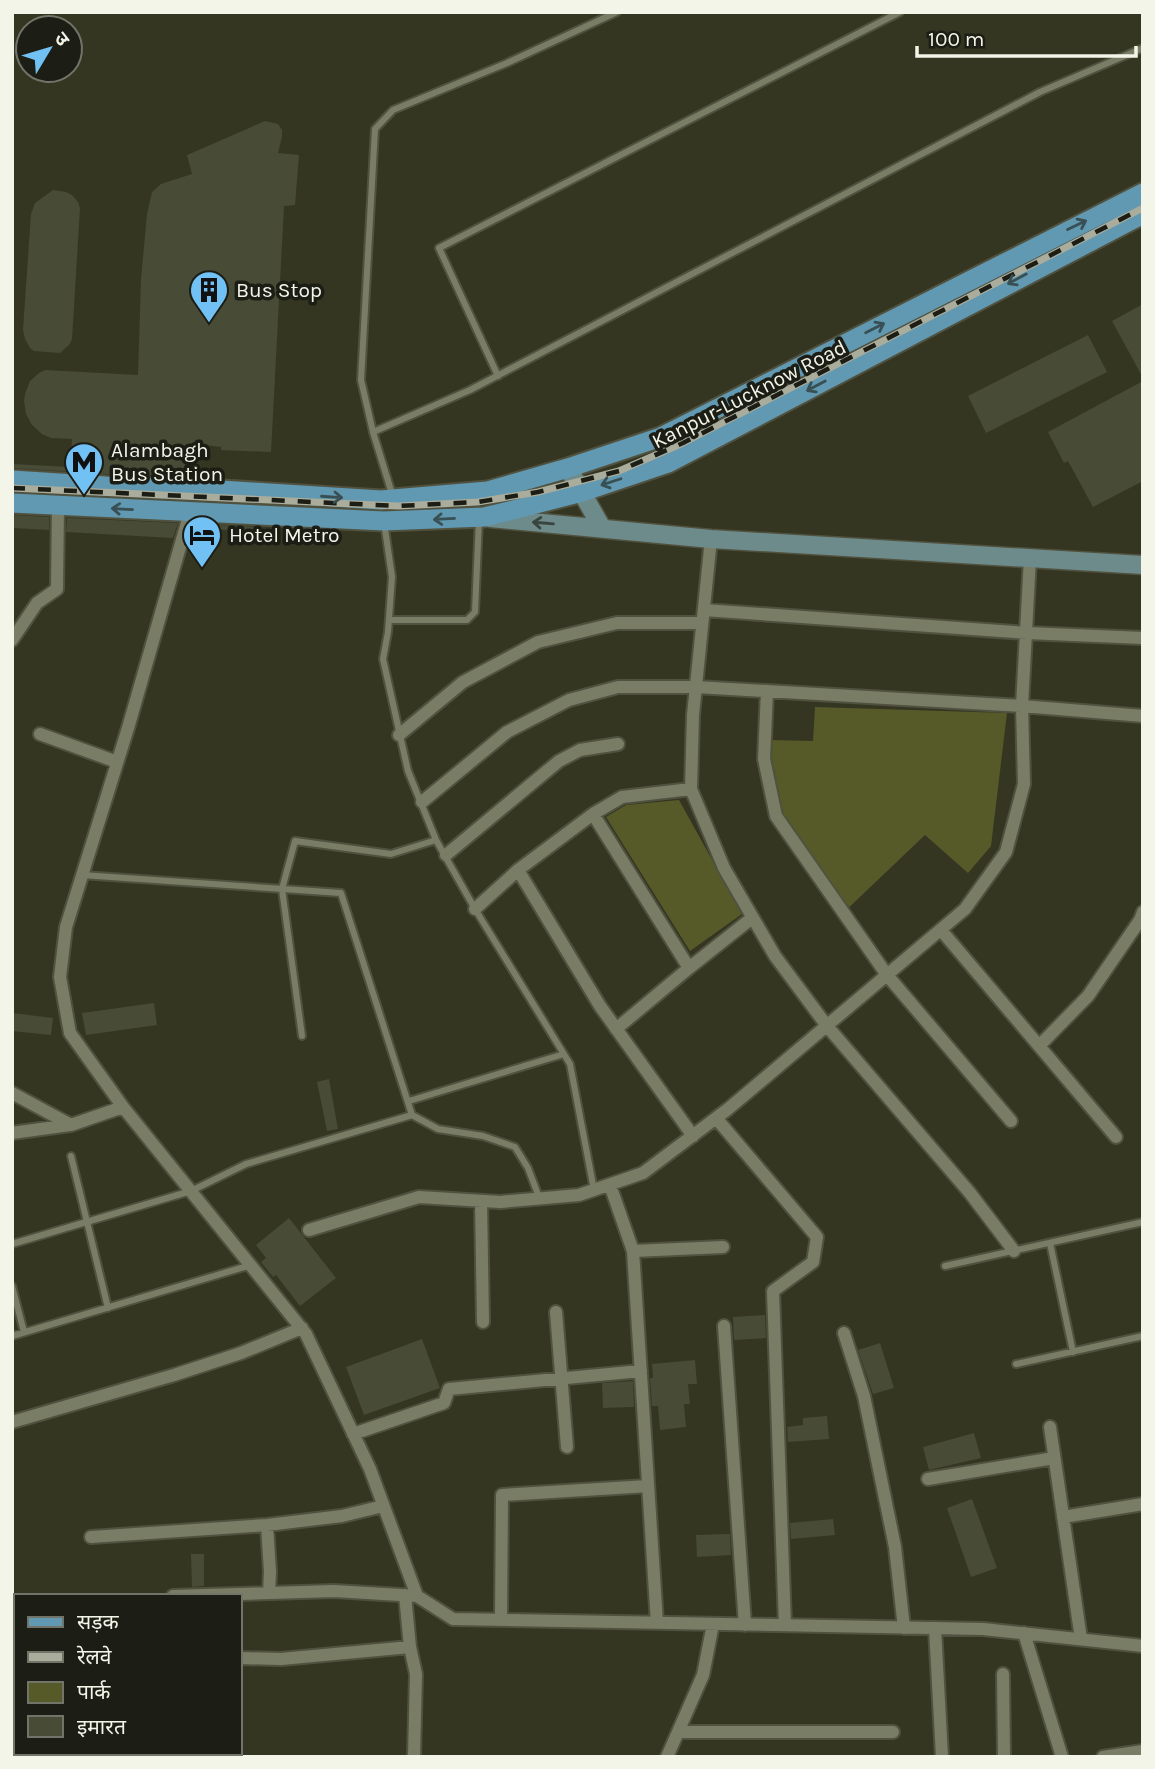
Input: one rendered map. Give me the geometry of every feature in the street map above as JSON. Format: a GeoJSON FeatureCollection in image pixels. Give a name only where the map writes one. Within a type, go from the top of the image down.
{"type":"FeatureCollection","features":[{"type":"Feature","properties":{"kind":"main road","name":"Kanpur-Lucknow Road"},"geometry":{"type":"LineString","coordinates":[[12,480],[381,500],[488,491],[661,437],[1143,193]]}},
{"type":"Feature","properties":{"kind":"main road","name":"Kanpur-Lucknow Road"},"geometry":{"type":"LineString","coordinates":[[12,503],[384,521],[482,517],[582,492],[668,463],[1143,214]]}},
{"type":"Feature","properties":{"kind":"main road"},"geometry":{"type":"LineString","coordinates":[[568,468],[602,528]]}},
{"type":"Feature","properties":{"kind":"main road"},"geometry":{"type":"LineString","coordinates":[[482,517],[711,539],[1143,565]]}},
{"type":"Feature","properties":{"kind":"street"},"geometry":{"type":"LineString","coordinates":[[12,640],[37,603],[57,589],[58,505]]}},
{"type":"Feature","properties":{"kind":"street"},"geometry":{"type":"LineString","coordinates":[[190,512],[66,927],[60,977],[70,1033],[123,1107],[302,1328],[370,1469],[411,1595],[411,1647],[416,1674],[414,1757]]}},
{"type":"Feature","properties":{"kind":"street"},"geometry":{"type":"LineString","coordinates":[[711,539],[693,715],[691,789],[724,868],[775,956],[827,1026],[970,1193],[1014,1251]]}},
{"type":"Feature","properties":{"kind":"street"},"geometry":{"type":"LineString","coordinates":[[309,1230],[419,1197],[500,1202],[579,1195],[643,1173],[716,1118],[965,909],[1006,852],[1024,784],[1022,706],[1030,558]]}},
{"type":"Feature","properties":{"kind":"street"},"geometry":{"type":"LineString","coordinates":[[399,735],[463,682],[538,642],[617,623],[703,616],[1143,638]]}},
{"type":"Feature","properties":{"kind":"street"},"geometry":{"type":"LineString","coordinates":[[422,802],[507,732],[569,701],[618,687],[696,687],[1022,706],[1143,716]]}},
{"type":"Feature","properties":{"kind":"street"},"geometry":{"type":"LineString","coordinates":[[767,691],[764,760],[776,816],[887,975],[1011,1121]]}},
{"type":"Feature","properties":{"kind":"street"},"geometry":{"type":"LineString","coordinates":[[40,734],[117,762]]}},
{"type":"Feature","properties":{"kind":"street"},"geometry":{"type":"LineString","coordinates":[[446,855],[559,761],[580,750],[618,744]]}},
{"type":"Feature","properties":{"kind":"street"},"geometry":{"type":"LineString","coordinates":[[475,909],[518,870],[593,814],[622,797],[691,789]]}},
{"type":"Feature","properties":{"kind":"street"},"geometry":{"type":"LineString","coordinates":[[593,814],[689,968]]}},
{"type":"Feature","properties":{"kind":"street"},"geometry":{"type":"LineString","coordinates":[[518,870],[600,1006],[693,1136]]}},
{"type":"Feature","properties":{"kind":"street"},"geometry":{"type":"LineString","coordinates":[[616,1029],[752,918]]}},
{"type":"Feature","properties":{"kind":"street"},"geometry":{"type":"LineString","coordinates":[[1039,1046],[1088,996],[1142,919]]}},
{"type":"Feature","properties":{"kind":"street"},"geometry":{"type":"LineString","coordinates":[[941,930],[1116,1137]]}},
{"type":"Feature","properties":{"kind":"street"},"geometry":{"type":"LineString","coordinates":[[12,1093],[71,1125]]}},
{"type":"Feature","properties":{"kind":"street"},"geometry":{"type":"LineString","coordinates":[[12,1133],[71,1125],[123,1107]]}},
{"type":"Feature","properties":{"kind":"street"},"geometry":{"type":"LineString","coordinates":[[716,1118],[817,1237],[813,1262],[773,1291],[785,1625]]}},
{"type":"Feature","properties":{"kind":"street"},"geometry":{"type":"LineString","coordinates":[[610,1185],[634,1251],[657,1623]]}},
{"type":"Feature","properties":{"kind":"street"},"geometry":{"type":"LineString","coordinates":[[481,1201],[483,1322]]}},
{"type":"Feature","properties":{"kind":"street"},"geometry":{"type":"LineString","coordinates":[[634,1251],[723,1247]]}},
{"type":"Feature","properties":{"kind":"street"},"geometry":{"type":"LineString","coordinates":[[556,1312],[567,1447]]}},
{"type":"Feature","properties":{"kind":"street"},"geometry":{"type":"LineString","coordinates":[[724,1326],[746,1625]]}},
{"type":"Feature","properties":{"kind":"street"},"geometry":{"type":"LineString","coordinates":[[12,1422],[241,1353],[302,1328]]}},
{"type":"Feature","properties":{"kind":"street"},"geometry":{"type":"LineString","coordinates":[[844,1333],[864,1396],[895,1547],[904,1628]]}},
{"type":"Feature","properties":{"kind":"street"},"geometry":{"type":"LineString","coordinates":[[353,1434],[444,1403],[449,1389],[641,1371]]}},
{"type":"Feature","properties":{"kind":"street"},"geometry":{"type":"LineString","coordinates":[[1050,1427],[1081,1639]]}},
{"type":"Feature","properties":{"kind":"street"},"geometry":{"type":"LineString","coordinates":[[928,1479],[1054,1458]]}},
{"type":"Feature","properties":{"kind":"street"},"geometry":{"type":"LineString","coordinates":[[501,1620],[502,1495],[648,1486]]}},
{"type":"Feature","properties":{"kind":"street"},"geometry":{"type":"LineString","coordinates":[[1063,1517],[1143,1504]]}},
{"type":"Feature","properties":{"kind":"street"},"geometry":{"type":"LineString","coordinates":[[91,1537],[267,1525],[342,1516],[383,1506]]}},
{"type":"Feature","properties":{"kind":"street"},"geometry":{"type":"LineString","coordinates":[[267,1525],[269,1593]]}},
{"type":"Feature","properties":{"kind":"street"},"geometry":{"type":"LineString","coordinates":[[237,1594],[334,1591],[411,1595],[453,1619],[983,1629],[1143,1646]]}},
{"type":"Feature","properties":{"kind":"street"},"geometry":{"type":"LineString","coordinates":[[667,1757],[703,1675],[713,1624]]}},
{"type":"Feature","properties":{"kind":"street"},"geometry":{"type":"LineString","coordinates":[[935,1628],[942,1757]]}},
{"type":"Feature","properties":{"kind":"street"},"geometry":{"type":"LineString","coordinates":[[1024,1633],[1062,1757]]}},
{"type":"Feature","properties":{"kind":"street"},"geometry":{"type":"LineString","coordinates":[[242,1658],[281,1659],[411,1647]]}},
{"type":"Feature","properties":{"kind":"street"},"geometry":{"type":"LineString","coordinates":[[1003,1674],[1004,1757]]}},
{"type":"Feature","properties":{"kind":"street"},"geometry":{"type":"LineString","coordinates":[[678,1732],[893,1732]]}},
{"type":"Feature","properties":{"kind":"street"},"geometry":{"type":"LineString","coordinates":[[1103,1757],[1143,1751]]}},
{"type":"Feature","properties":{"kind":"lane"},"geometry":{"type":"LineString","coordinates":[[394,499],[360,380],[375,129],[393,110],[507,63],[617,12]]}},
{"type":"Feature","properties":{"kind":"lane"},"geometry":{"type":"LineString","coordinates":[[498,376],[439,248],[900,12]]}},
{"type":"Feature","properties":{"kind":"lane"},"geometry":{"type":"LineString","coordinates":[[373,432],[498,376],[1041,92],[1143,48]]}},
{"type":"Feature","properties":{"kind":"lane"},"geometry":{"type":"LineString","coordinates":[[389,620],[467,620],[475,612],[482,517]]}},
{"type":"Feature","properties":{"kind":"lane"},"geometry":{"type":"LineString","coordinates":[[384,521],[392,577],[383,659],[408,771],[436,840],[570,1064],[594,1190]]}},
{"type":"Feature","properties":{"kind":"lane"},"geometry":{"type":"LineString","coordinates":[[302,1036],[282,889],[295,841],[391,854],[436,840]]}},
{"type":"Feature","properties":{"kind":"lane"},"geometry":{"type":"LineString","coordinates":[[82,875],[341,893],[412,1115]]}},
{"type":"Feature","properties":{"kind":"lane"},"geometry":{"type":"LineString","coordinates":[[409,1101],[564,1054]]}},
{"type":"Feature","properties":{"kind":"lane"},"geometry":{"type":"LineString","coordinates":[[12,1244],[191,1191],[246,1164],[412,1115],[438,1129],[482,1136],[515,1147],[528,1168],[539,1199]]}},
{"type":"Feature","properties":{"kind":"lane"},"geometry":{"type":"LineString","coordinates":[[71,1156],[108,1307]]}},
{"type":"Feature","properties":{"kind":"lane"},"geometry":{"type":"LineString","coordinates":[[945,1266],[1143,1222]]}},
{"type":"Feature","properties":{"kind":"lane"},"geometry":{"type":"LineString","coordinates":[[1050,1243],[1073,1352]]}},
{"type":"Feature","properties":{"kind":"lane"},"geometry":{"type":"LineString","coordinates":[[12,1336],[251,1265]]}},
{"type":"Feature","properties":{"kind":"lane"},"geometry":{"type":"LineString","coordinates":[[12,1286],[24,1332]]}},
{"type":"Feature","properties":{"kind":"lane"},"geometry":{"type":"LineString","coordinates":[[1016,1364],[1143,1336]]}},
{"type":"Feature","properties":{"kind":"green space"},"geometry":{"type":"Polygon","coordinates":[[[815,707],[1007,713],[991,846],[968,873],[925,835],[841,915],[769,792],[770,740],[813,741],[815,707]]]}},
{"type":"Feature","properties":{"kind":"green space"},"geometry":{"type":"Polygon","coordinates":[[[679,800],[742,914],[690,951],[606,817],[626,805],[679,800]]]}},
{"type":"Feature","properties":{"kind":"building","name":"Bus Stop"},"geometry":{"type":"Polygon","coordinates":[[[265,121],[278,124],[282,130],[278,153],[299,155],[295,205],[284,206],[271,452],[221,450],[221,447],[197,444],[195,476],[12,468],[12,464],[70,467],[72,439],[51,438],[42,434],[32,425],[26,414],[25,394],[30,381],[39,373],[45,370],[138,375],[141,279],[147,214],[152,192],[161,184],[192,174],[187,155],[265,121]]]}},
{"type":"Feature","properties":{"kind":"building"},"geometry":{"type":"Polygon","coordinates":[[[53,190],[72,195],[80,208],[72,339],[60,353],[34,351],[25,339],[23,330],[31,214],[35,203],[53,190]]]}},
{"type":"Feature","properties":{"kind":"building"},"geometry":{"type":"Polygon","coordinates":[[[1143,304],[1143,378],[1112,321],[1143,304]]]}},
{"type":"Feature","properties":{"kind":"building"},"geometry":{"type":"Polygon","coordinates":[[[1088,335],[1107,372],[986,433],[968,396],[1088,335]]]}},
{"type":"Feature","properties":{"kind":"building"},"geometry":{"type":"Polygon","coordinates":[[[1143,381],[1143,481],[1093,507],[1068,461],[1064,463],[1048,432],[1143,381]]]}},
{"type":"Feature","properties":{"kind":"building"},"geometry":{"type":"Polygon","coordinates":[[[12,515],[49,517],[49,530],[12,528],[12,515]]]}},
{"type":"Feature","properties":{"kind":"building"},"geometry":{"type":"Polygon","coordinates":[[[67,518],[178,523],[173,538],[66,532],[67,518]]]}},
{"type":"Feature","properties":{"kind":"building"},"geometry":{"type":"Polygon","coordinates":[[[196,524],[262,527],[262,532],[195,528],[196,524]]]}},
{"type":"Feature","properties":{"kind":"building"},"geometry":{"type":"Polygon","coordinates":[[[154,1003],[157,1025],[86,1035],[82,1013],[154,1003]]]}},
{"type":"Feature","properties":{"kind":"building"},"geometry":{"type":"Polygon","coordinates":[[[12,1013],[53,1018],[51,1035],[12,1031],[12,1013]]]}},
{"type":"Feature","properties":{"kind":"building"},"geometry":{"type":"Polygon","coordinates":[[[329,1079],[338,1129],[327,1131],[317,1082],[329,1079]]]}},
{"type":"Feature","properties":{"kind":"building"},"geometry":{"type":"Polygon","coordinates":[[[289,1218],[336,1278],[300,1306],[276,1275],[273,1277],[261,1262],[266,1258],[256,1245],[289,1218]]]}},
{"type":"Feature","properties":{"kind":"building"},"geometry":{"type":"Polygon","coordinates":[[[765,1315],[766,1338],[734,1340],[733,1317],[765,1315]]]}},
{"type":"Feature","properties":{"kind":"building"},"geometry":{"type":"Polygon","coordinates":[[[422,1339],[440,1388],[364,1415],[346,1367],[422,1339]]]}},
{"type":"Feature","properties":{"kind":"building"},"geometry":{"type":"Polygon","coordinates":[[[880,1343],[894,1388],[873,1394],[858,1350],[880,1343]]]}},
{"type":"Feature","properties":{"kind":"building"},"geometry":{"type":"Polygon","coordinates":[[[695,1360],[697,1384],[688,1384],[690,1404],[684,1404],[686,1427],[660,1430],[658,1406],[652,1406],[652,1364],[695,1360]]]}},
{"type":"Feature","properties":{"kind":"building"},"geometry":{"type":"Polygon","coordinates":[[[633,1381],[634,1407],[603,1408],[602,1383],[633,1381]]]}},
{"type":"Feature","properties":{"kind":"building"},"geometry":{"type":"Polygon","coordinates":[[[827,1416],[829,1439],[788,1442],[787,1427],[803,1425],[803,1418],[827,1416]]]}},
{"type":"Feature","properties":{"kind":"building"},"geometry":{"type":"Polygon","coordinates":[[[974,1433],[981,1458],[929,1470],[923,1447],[974,1433]]]}},
{"type":"Feature","properties":{"kind":"building"},"geometry":{"type":"Polygon","coordinates":[[[972,1499],[997,1568],[971,1577],[947,1508],[972,1499]]]}},
{"type":"Feature","properties":{"kind":"building"},"geometry":{"type":"Polygon","coordinates":[[[833,1519],[835,1535],[791,1539],[790,1523],[833,1519]]]}},
{"type":"Feature","properties":{"kind":"building"},"geometry":{"type":"Polygon","coordinates":[[[730,1534],[731,1555],[697,1557],[696,1535],[730,1534]]]}},
{"type":"Feature","properties":{"kind":"building"},"geometry":{"type":"Polygon","coordinates":[[[191,1554],[204,1554],[204,1586],[192,1587],[191,1554]]]}},
{"type":"Feature","properties":{"kind":"railway"},"geometry":{"type":"LineString","coordinates":[[12,488],[398,506],[478,502],[538,492],[619,471],[683,443],[1143,208]]}},
{"type":"Feature","properties":{"kind":"place","name":"Bus Stop"},"geometry":{"type":"Point","coordinates":[209,324]}},
{"type":"Feature","properties":{"kind":"place","name":"Alambagh Bus Station"},"geometry":{"type":"Point","coordinates":[84,496]}},
{"type":"Feature","properties":{"kind":"place","name":"Hotel Metro"},"geometry":{"type":"Point","coordinates":[202,569]}}]}
